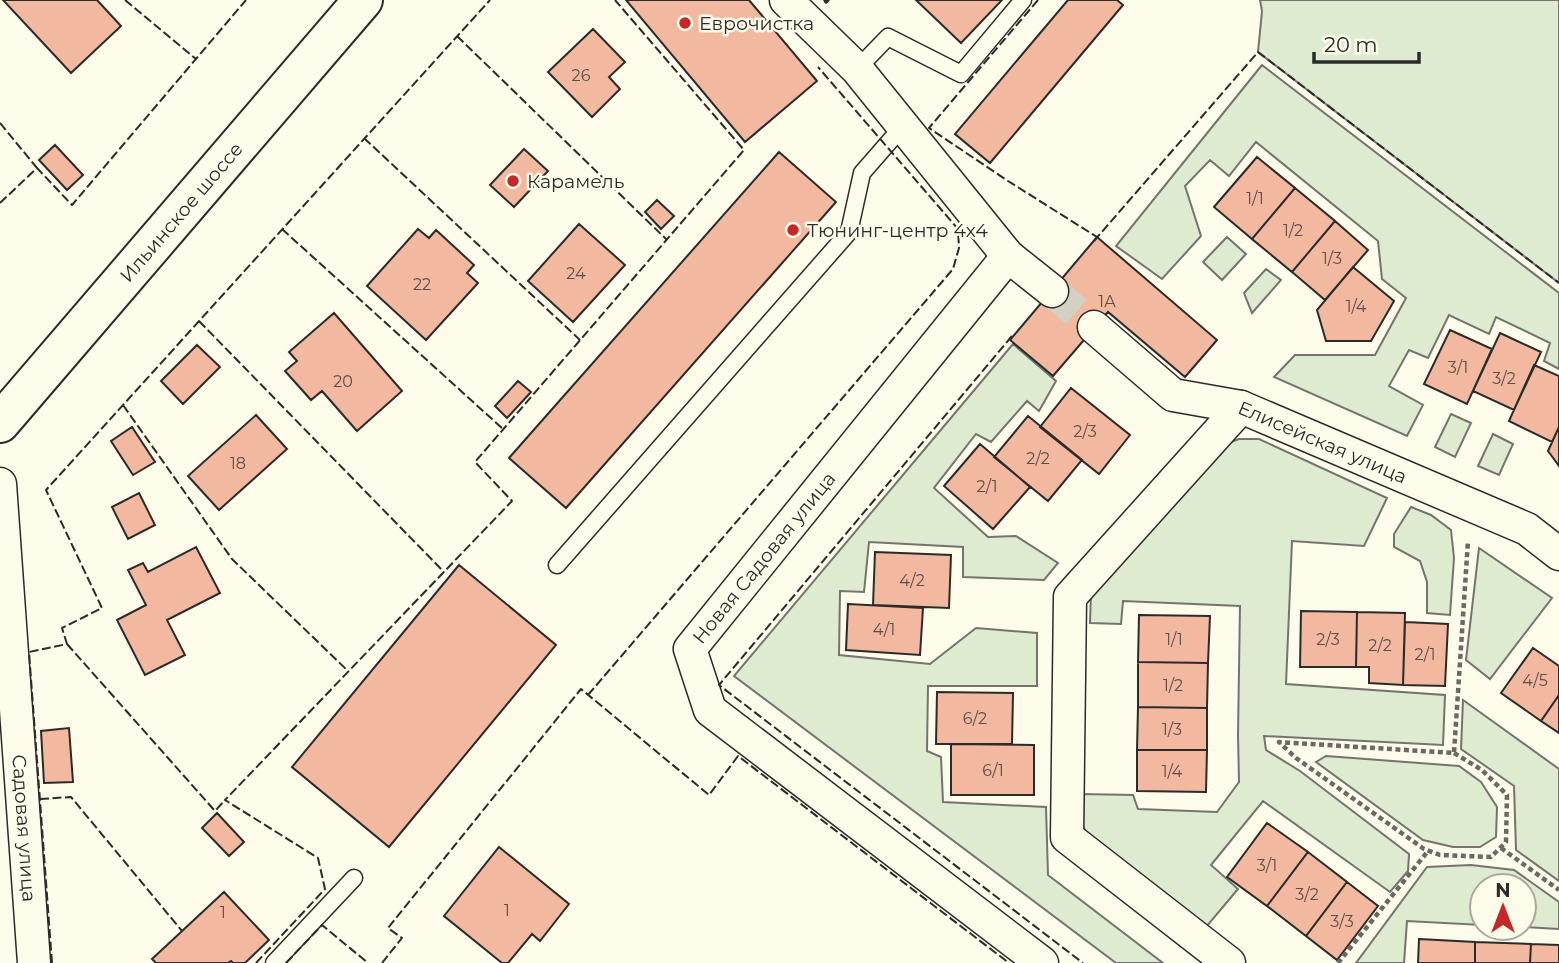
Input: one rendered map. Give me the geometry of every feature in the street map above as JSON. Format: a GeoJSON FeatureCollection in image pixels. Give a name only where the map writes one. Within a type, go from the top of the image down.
{"type":"FeatureCollection","features":[{"type":"Feature","properties":{"kind":"main road","name":"Ильинское шоссе"},"geometry":{"type":"LineString","coordinates":[[0,423],[363,0]]}},
{"type":"Feature","properties":{"kind":"street"},"geometry":{"type":"LineString","coordinates":[[786,0],[857,69],[1008,256],[1052,291]]}},
{"type":"Feature","properties":{"kind":"street","name":"Новая Садовая улица"},"geometry":{"type":"LineString","coordinates":[[1008,256],[690,649],[710,710],[1042,963]]}},
{"type":"Feature","properties":{"kind":"street","name":"Елисейская улица"},"geometry":{"type":"LineString","coordinates":[[1094,327],[1173,395],[1241,407],[1527,529],[1559,554]]}},
{"type":"Feature","properties":{"kind":"street"},"geometry":{"type":"LineString","coordinates":[[1229,963],[1067,837],[1070,597],[1241,407]]}},
{"type":"Feature","properties":{"kind":"street","name":"Садовая улица"},"geometry":{"type":"LineString","coordinates":[[0,484],[34,963]]}},
{"type":"Feature","properties":{"kind":"lane"},"geometry":{"type":"LineString","coordinates":[[857,69],[888,37],[961,74],[1023,0]]}},
{"type":"Feature","properties":{"kind":"lane"},"geometry":{"type":"LineString","coordinates":[[557,565],[849,232],[862,173],[903,126]]}},
{"type":"Feature","properties":{"kind":"lane"},"geometry":{"type":"LineString","coordinates":[[274,963],[354,878]]}},
{"type":"Feature","properties":{"kind":"path"},"geometry":{"type":"LineString","coordinates":[[1454,752],[1471,505]]}},
{"type":"Feature","properties":{"kind":"path"},"geometry":{"type":"LineString","coordinates":[[1279,742],[1454,752],[1482,770],[1507,795],[1506,842],[1501,848],[1491,857],[1440,855],[1428,851],[1296,758],[1279,742]]}},
{"type":"Feature","properties":{"kind":"path"},"geometry":{"type":"LineString","coordinates":[[1501,848],[1559,890]]}},
{"type":"Feature","properties":{"kind":"path"},"geometry":{"type":"LineString","coordinates":[[1338,963],[1428,851]]}},
{"type":"Feature","properties":{"kind":"green space"},"geometry":{"type":"Polygon","coordinates":[[[1260,0],[1559,0],[1559,283],[1258,52],[1262,11],[1260,0]]]}},
{"type":"Feature","properties":{"kind":"green space"},"geometry":{"type":"Polygon","coordinates":[[[1262,65],[1559,293],[1559,369],[1544,361],[1550,343],[1496,317],[1489,334],[1449,315],[1428,358],[1409,350],[1389,386],[1423,405],[1407,436],[1274,377],[1295,355],[1375,355],[1406,298],[1382,279],[1378,241],[1256,142],[1229,176],[1210,160],[1185,186],[1201,236],[1162,279],[1116,246],[1262,65]]]}},
{"type":"Feature","properties":{"kind":"green space"},"geometry":{"type":"Polygon","coordinates":[[[1227,237],[1246,254],[1222,280],[1203,262],[1227,237]]]}},
{"type":"Feature","properties":{"kind":"green space"},"geometry":{"type":"Polygon","coordinates":[[[1266,269],[1281,280],[1252,313],[1244,293],[1266,269]]]}},
{"type":"Feature","properties":{"kind":"green space"},"geometry":{"type":"Polygon","coordinates":[[[1013,344],[1056,381],[1039,411],[1027,401],[991,442],[976,434],[934,488],[988,537],[1016,536],[1058,563],[1044,580],[963,577],[963,547],[869,542],[864,592],[840,591],[839,655],[930,664],[976,628],[1037,633],[1037,686],[928,686],[927,751],[941,757],[943,802],[1046,807],[1048,875],[1163,963],[1116,963],[734,676],[1013,344]]]}},
{"type":"Feature","properties":{"kind":"green space"},"geometry":{"type":"Polygon","coordinates":[[[1451,414],[1471,423],[1455,457],[1435,447],[1451,414]]]}},
{"type":"Feature","properties":{"kind":"green space"},"geometry":{"type":"Polygon","coordinates":[[[1493,434],[1513,444],[1499,475],[1478,466],[1493,434]]]}},
{"type":"Feature","properties":{"kind":"green space"},"geometry":{"type":"Polygon","coordinates":[[[1239,439],[1259,439],[1387,498],[1364,546],[1292,541],[1286,684],[1445,695],[1443,745],[1264,736],[1266,750],[1300,771],[1409,854],[1408,871],[1390,892],[1263,801],[1211,865],[1238,889],[1207,926],[1094,845],[1082,825],[1081,794],[1133,795],[1138,809],[1217,812],[1239,782],[1240,606],[1123,601],[1121,624],[1090,623],[1091,593],[1218,447],[1239,439]]]}},
{"type":"Feature","properties":{"kind":"green space"},"geometry":{"type":"Polygon","coordinates":[[[1411,507],[1431,515],[1451,530],[1454,558],[1450,615],[1427,613],[1427,582],[1420,561],[1394,547],[1394,534],[1411,507]]]}},
{"type":"Feature","properties":{"kind":"green space"},"geometry":{"type":"Polygon","coordinates":[[[1479,548],[1552,598],[1490,679],[1466,660],[1479,548]]]}},
{"type":"Feature","properties":{"kind":"green space"},"geometry":{"type":"Polygon","coordinates":[[[1463,700],[1559,769],[1559,881],[1516,850],[1514,786],[1461,749],[1463,700]]]}},
{"type":"Feature","properties":{"kind":"green space"},"geometry":{"type":"Polygon","coordinates":[[[1326,756],[1459,766],[1481,782],[1497,807],[1496,837],[1480,847],[1453,847],[1423,840],[1316,762],[1326,756]]]}},
{"type":"Feature","properties":{"kind":"green space"},"geometry":{"type":"Polygon","coordinates":[[[1471,865],[1517,872],[1468,872],[1468,924],[1407,921],[1404,963],[1356,963],[1427,867],[1471,865]]]}},
{"type":"Feature","properties":{"kind":"green space"},"geometry":{"type":"Polygon","coordinates":[[[1538,887],[1559,902],[1559,929],[1538,928],[1538,887]]]}},
{"type":"Feature","properties":{"kind":"building"},"geometry":{"type":"Polygon","coordinates":[[[3,0],[97,0],[121,26],[71,73],[3,0]]]}},
{"type":"Feature","properties":{"kind":"building"},"geometry":{"type":"Polygon","coordinates":[[[626,0],[749,0],[817,81],[745,142],[626,0]]]}},
{"type":"Feature","properties":{"kind":"building"},"geometry":{"type":"Polygon","coordinates":[[[916,0],[1002,0],[961,43],[916,0]]]}},
{"type":"Feature","properties":{"kind":"building"},"geometry":{"type":"Polygon","coordinates":[[[1068,0],[1117,0],[1123,5],[990,163],[955,134],[1068,0]]]}},
{"type":"Feature","properties":{"kind":"building"},"geometry":{"type":"Polygon","coordinates":[[[593,29],[625,62],[609,77],[620,89],[592,117],[548,72],[593,29]]]}},
{"type":"Feature","properties":{"kind":"building"},"geometry":{"type":"Polygon","coordinates":[[[55,145],[83,175],[67,190],[39,160],[55,145]]]}},
{"type":"Feature","properties":{"kind":"building"},"geometry":{"type":"Polygon","coordinates":[[[524,149],[548,171],[514,207],[490,185],[524,149]]]}},
{"type":"Feature","properties":{"kind":"building"},"geometry":{"type":"Polygon","coordinates":[[[779,152],[836,202],[566,508],[509,458],[779,152]]]}},
{"type":"Feature","properties":{"kind":"building"},"geometry":{"type":"Polygon","coordinates":[[[1257,157],[1295,188],[1252,239],[1214,207],[1257,157]]]}},
{"type":"Feature","properties":{"kind":"building"},"geometry":{"type":"Polygon","coordinates":[[[1295,188],[1335,221],[1292,272],[1252,239],[1295,188]]]}},
{"type":"Feature","properties":{"kind":"building"},"geometry":{"type":"Polygon","coordinates":[[[657,200],[674,216],[661,229],[645,212],[657,200]]]}},
{"type":"Feature","properties":{"kind":"building"},"geometry":{"type":"Polygon","coordinates":[[[1335,221],[1368,250],[1325,300],[1292,272],[1335,221]]]}},
{"type":"Feature","properties":{"kind":"building"},"geometry":{"type":"Polygon","coordinates":[[[579,224],[625,265],[573,322],[528,281],[579,224]]]}},
{"type":"Feature","properties":{"kind":"building"},"geometry":{"type":"Polygon","coordinates":[[[418,229],[429,238],[436,230],[474,265],[467,273],[478,283],[426,340],[367,286],[418,229]]]}},
{"type":"Feature","properties":{"kind":"building"},"geometry":{"type":"Polygon","coordinates":[[[1097,237],[1217,340],[1185,377],[1108,312],[1053,376],[1010,340],[1097,237]]]}},
{"type":"Feature","properties":{"kind":"building"},"geometry":{"type":"Polygon","coordinates":[[[1353,267],[1394,301],[1371,341],[1326,341],[1317,310],[1353,267]]]}},
{"type":"Feature","properties":{"kind":"building"},"geometry":{"type":"Polygon","coordinates":[[[334,313],[402,391],[357,431],[322,391],[311,400],[285,371],[297,361],[289,352],[334,313]]]}},
{"type":"Feature","properties":{"kind":"building"},"geometry":{"type":"Polygon","coordinates":[[[1450,330],[1492,349],[1467,404],[1424,384],[1450,330]]]}},
{"type":"Feature","properties":{"kind":"building"},"geometry":{"type":"Polygon","coordinates":[[[1500,333],[1541,352],[1514,410],[1473,391],[1500,333]]]}},
{"type":"Feature","properties":{"kind":"building"},"geometry":{"type":"Polygon","coordinates":[[[197,345],[220,367],[183,404],[161,381],[197,345]]]}},
{"type":"Feature","properties":{"kind":"building"},"geometry":{"type":"Polygon","coordinates":[[[1534,365],[1559,376],[1559,427],[1552,442],[1509,421],[1534,365]]]}},
{"type":"Feature","properties":{"kind":"building"},"geometry":{"type":"Polygon","coordinates":[[[518,381],[531,392],[507,418],[495,406],[518,381]]]}},
{"type":"Feature","properties":{"kind":"building"},"geometry":{"type":"Polygon","coordinates":[[[1071,388],[1130,435],[1099,474],[1040,427],[1071,388]]]}},
{"type":"Feature","properties":{"kind":"building"},"geometry":{"type":"Polygon","coordinates":[[[256,415],[287,449],[219,510],[188,476],[256,415]]]}},
{"type":"Feature","properties":{"kind":"building"},"geometry":{"type":"Polygon","coordinates":[[[1028,416],[1082,460],[1048,501],[994,457],[1028,416]]]}},
{"type":"Feature","properties":{"kind":"building"},"geometry":{"type":"Polygon","coordinates":[[[132,427],[155,462],[133,475],[111,441],[132,427]]]}},
{"type":"Feature","properties":{"kind":"building"},"geometry":{"type":"Polygon","coordinates":[[[1559,427],[1559,466],[1548,451],[1559,427]]]}},
{"type":"Feature","properties":{"kind":"building"},"geometry":{"type":"Polygon","coordinates":[[[980,444],[1030,487],[993,529],[944,486],[980,444]]]}},
{"type":"Feature","properties":{"kind":"building"},"geometry":{"type":"Polygon","coordinates":[[[139,493],[155,525],[128,539],[112,507],[139,493]]]}},
{"type":"Feature","properties":{"kind":"building"},"geometry":{"type":"Polygon","coordinates":[[[196,547],[220,593],[167,620],[185,655],[145,675],[117,620],[146,605],[128,570],[143,563],[148,572],[196,547]]]}},
{"type":"Feature","properties":{"kind":"building"},"geometry":{"type":"Polygon","coordinates":[[[875,552],[951,555],[949,608],[873,605],[875,552]]]}},
{"type":"Feature","properties":{"kind":"building"},"geometry":{"type":"Polygon","coordinates":[[[459,565],[556,645],[389,847],[292,767],[459,565]]]}},
{"type":"Feature","properties":{"kind":"building"},"geometry":{"type":"Polygon","coordinates":[[[848,604],[923,608],[920,655],[846,650],[848,604]]]}},
{"type":"Feature","properties":{"kind":"building"},"geometry":{"type":"Polygon","coordinates":[[[1301,611],[1357,612],[1356,667],[1300,667],[1301,611]]]}},
{"type":"Feature","properties":{"kind":"building"},"geometry":{"type":"Polygon","coordinates":[[[1357,612],[1405,613],[1403,685],[1369,683],[1369,667],[1356,667],[1357,612]]]}},
{"type":"Feature","properties":{"kind":"building"},"geometry":{"type":"Polygon","coordinates":[[[1139,615],[1210,616],[1208,663],[1138,662],[1139,615]]]}},
{"type":"Feature","properties":{"kind":"building"},"geometry":{"type":"Polygon","coordinates":[[[1405,622],[1448,624],[1445,686],[1403,685],[1405,622]]]}},
{"type":"Feature","properties":{"kind":"building"},"geometry":{"type":"Polygon","coordinates":[[[1533,648],[1559,666],[1559,695],[1541,721],[1501,693],[1533,648]]]}},
{"type":"Feature","properties":{"kind":"building"},"geometry":{"type":"Polygon","coordinates":[[[1138,662],[1208,663],[1207,708],[1138,707],[1138,662]]]}},
{"type":"Feature","properties":{"kind":"building"},"geometry":{"type":"Polygon","coordinates":[[[937,692],[1013,693],[1012,744],[936,744],[937,692]]]}},
{"type":"Feature","properties":{"kind":"building"},"geometry":{"type":"Polygon","coordinates":[[[1559,695],[1559,733],[1541,721],[1559,695]]]}},
{"type":"Feature","properties":{"kind":"building"},"geometry":{"type":"Polygon","coordinates":[[[1138,707],[1207,708],[1207,750],[1137,750],[1138,707]]]}},
{"type":"Feature","properties":{"kind":"building"},"geometry":{"type":"Polygon","coordinates":[[[69,728],[73,782],[44,783],[41,731],[69,728]]]}},
{"type":"Feature","properties":{"kind":"building"},"geometry":{"type":"Polygon","coordinates":[[[951,744],[1034,745],[1034,795],[951,795],[951,744]]]}},
{"type":"Feature","properties":{"kind":"building"},"geometry":{"type":"Polygon","coordinates":[[[1137,750],[1207,750],[1206,792],[1137,791],[1137,750]]]}},
{"type":"Feature","properties":{"kind":"building"},"geometry":{"type":"Polygon","coordinates":[[[217,813],[244,842],[229,856],[202,828],[217,813]]]}},
{"type":"Feature","properties":{"kind":"building"},"geometry":{"type":"Polygon","coordinates":[[[1267,823],[1308,852],[1267,906],[1227,877],[1267,823]]]}},
{"type":"Feature","properties":{"kind":"building"},"geometry":{"type":"Polygon","coordinates":[[[499,847],[569,904],[540,941],[532,934],[508,963],[502,963],[444,916],[499,847]]]}},
{"type":"Feature","properties":{"kind":"building"},"geometry":{"type":"Polygon","coordinates":[[[1308,852],[1347,882],[1306,936],[1267,906],[1308,852]]]}},
{"type":"Feature","properties":{"kind":"building"},"geometry":{"type":"Polygon","coordinates":[[[1347,882],[1378,906],[1337,960],[1306,936],[1347,882]]]}},
{"type":"Feature","properties":{"kind":"building"},"geometry":{"type":"Polygon","coordinates":[[[224,892],[269,940],[245,963],[156,963],[152,959],[224,892]]]}},
{"type":"Feature","properties":{"kind":"building"},"geometry":{"type":"Polygon","coordinates":[[[1419,939],[1475,942],[1475,963],[1418,963],[1419,939]]]}},
{"type":"Feature","properties":{"kind":"building"},"geometry":{"type":"Polygon","coordinates":[[[1475,942],[1531,944],[1530,963],[1475,963],[1475,942]]]}},
{"type":"Feature","properties":{"kind":"building"},"geometry":{"type":"Polygon","coordinates":[[[1531,944],[1559,945],[1559,963],[1530,963],[1531,944]]]}},
{"type":"Feature","properties":{"kind":"tunnel"},"geometry":{"type":"LineString","coordinates":[[1052,291],[1094,327]]}},
{"type":"Feature","properties":{"kind":"fence"},"geometry":{"type":"LineString","coordinates":[[125,0],[196,59]]}},
{"type":"Feature","properties":{"kind":"fence"},"geometry":{"type":"LineString","coordinates":[[0,203],[37,168],[72,205],[246,0]]}},
{"type":"Feature","properties":{"kind":"fence"},"geometry":{"type":"LineString","coordinates":[[52,963],[29,652],[67,644],[62,628],[102,608],[46,490],[490,0]]}},
{"type":"Feature","properties":{"kind":"fence"},"geometry":{"type":"LineString","coordinates":[[256,963],[325,889],[318,858],[225,800],[512,501],[475,462],[744,150],[615,0]]}},
{"type":"Feature","properties":{"kind":"fence"},"geometry":{"type":"LineString","coordinates":[[1038,0],[929,128],[1097,237]]}},
{"type":"Feature","properties":{"kind":"fence"},"geometry":{"type":"LineString","coordinates":[[457,36],[667,240]]}},
{"type":"Feature","properties":{"kind":"fence"},"geometry":{"type":"LineString","coordinates":[[1094,241],[1258,52],[1559,283]]}},
{"type":"Feature","properties":{"kind":"fence"},"geometry":{"type":"LineString","coordinates":[[588,695],[953,269],[959,248],[958,229],[818,67]]}},
{"type":"Feature","properties":{"kind":"fence"},"geometry":{"type":"LineString","coordinates":[[0,123],[37,168]]}},
{"type":"Feature","properties":{"kind":"fence"},"geometry":{"type":"LineString","coordinates":[[364,138],[580,340]]}},
{"type":"Feature","properties":{"kind":"fence"},"geometry":{"type":"LineString","coordinates":[[282,229],[503,429]]}},
{"type":"Feature","properties":{"kind":"fence"},"geometry":{"type":"LineString","coordinates":[[199,321],[444,572]]}},
{"type":"Feature","properties":{"kind":"fence"},"geometry":{"type":"LineString","coordinates":[[1012,336],[719,685],[1083,963]]}},
{"type":"Feature","properties":{"kind":"fence"},"geometry":{"type":"LineString","coordinates":[[123,405],[232,559],[348,671]]}},
{"type":"Feature","properties":{"kind":"fence"},"geometry":{"type":"LineString","coordinates":[[67,644],[215,811],[225,800]]}},
{"type":"Feature","properties":{"kind":"fence"},"geometry":{"type":"LineString","coordinates":[[382,963],[402,938],[388,928],[581,689],[709,795],[738,756],[1009,963]]}},
{"type":"Feature","properties":{"kind":"fence"},"geometry":{"type":"LineString","coordinates":[[40,799],[71,797],[182,931]]}},
{"type":"Feature","properties":{"kind":"fence"},"geometry":{"type":"LineString","coordinates":[[286,963],[322,925],[368,963]]}},
{"type":"Feature","properties":{"kind":"wall"},"geometry":{"type":"LineString","coordinates":[[825,0],[828,0]]}},
{"type":"Feature","properties":{"kind":"place","name":"Еврочистка"},"geometry":{"type":"Point","coordinates":[685,23]}},
{"type":"Feature","properties":{"kind":"place","name":"Карамель"},"geometry":{"type":"Point","coordinates":[513,181]}},
{"type":"Feature","properties":{"kind":"place","name":"Тюнинг-центр 4х4"},"geometry":{"type":"Point","coordinates":[793,230]}}]}
